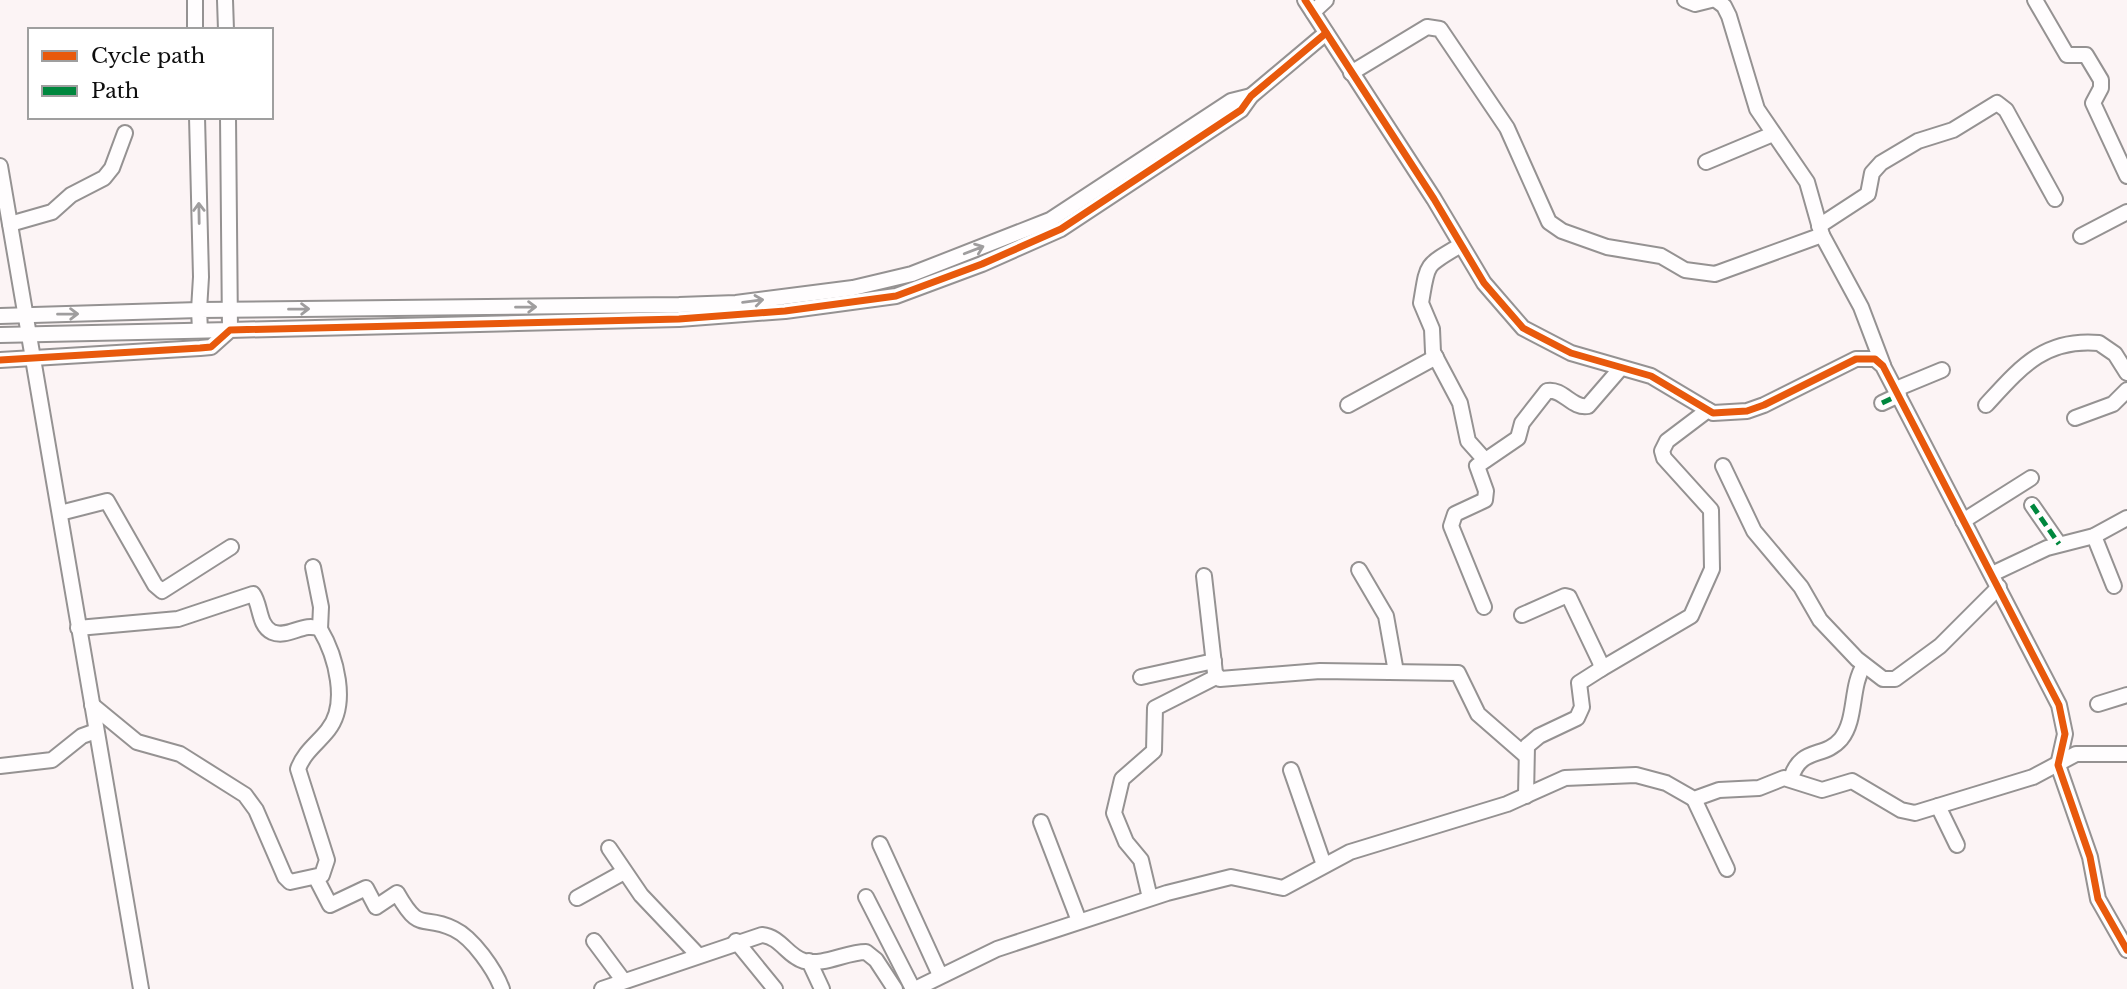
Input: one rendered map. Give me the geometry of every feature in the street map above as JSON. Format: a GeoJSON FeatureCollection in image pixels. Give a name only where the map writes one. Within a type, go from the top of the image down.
{"type":"FeatureCollection","features":[{"type":"Feature","properties":{"kind":"street"},"geometry":{"type":"LineString","coordinates":[[195,0],[195,28]]}},
{"type":"Feature","properties":{"kind":"street"},"geometry":{"type":"LineString","coordinates":[[225,0],[226,28]]}},
{"type":"Feature","properties":{"kind":"street"},"geometry":{"type":"LineString","coordinates":[[1326,0],[1309,6],[1496,301],[1523,328],[1563,350],[1651,376],[1707,410],[1729,413],[1764,405],[1856,359],[1875,359],[1884,366]]}},
{"type":"Feature","properties":{"kind":"street"},"geometry":{"type":"LineString","coordinates":[[1685,0],[1695,4],[1713,0],[1724,6],[1757,110],[1807,182],[1820,230],[1861,307],[1884,366],[2059,705],[2065,734],[2058,765],[2090,857],[2098,900],[2127,950]]}},
{"type":"Feature","properties":{"kind":"street"},"geometry":{"type":"LineString","coordinates":[[2035,0],[2065,52],[2071,57],[2086,55],[2101,80],[2101,88],[2092,103],[2127,176]]}},
{"type":"Feature","properties":{"kind":"street"},"geometry":{"type":"LineString","coordinates":[[1351,73],[1427,27],[1440,29],[1507,128],[1549,222],[1562,231],[1607,247],[1661,256],[1685,270],[1714,274],[1820,230],[1868,194],[1872,173],[1881,163],[1918,141],[1953,130],[1997,103],[2006,110],[2055,199]]}},
{"type":"Feature","properties":{"kind":"street"},"geometry":{"type":"LineString","coordinates":[[0,335],[679,319],[785,312],[896,296],[982,264],[1061,229],[1241,110],[1251,96],[1326,33]]}},
{"type":"Feature","properties":{"kind":"street"},"geometry":{"type":"LineString","coordinates":[[0,316],[198,310],[679,306],[736,303],[853,288],[912,274],[1051,220],[1231,101],[1251,96]]}},
{"type":"Feature","properties":{"kind":"street"},"geometry":{"type":"LineString","coordinates":[[197,119],[200,330]]}},
{"type":"Feature","properties":{"kind":"street"},"geometry":{"type":"LineString","coordinates":[[0,360],[211,347],[230,330],[228,119]]}},
{"type":"Feature","properties":{"kind":"street"},"geometry":{"type":"LineString","coordinates":[[10,224],[52,212],[71,195],[104,178],[112,168],[125,133]]}},
{"type":"Feature","properties":{"kind":"street"},"geometry":{"type":"LineString","coordinates":[[1706,162],[1773,134]]}},
{"type":"Feature","properties":{"kind":"street"},"geometry":{"type":"LineString","coordinates":[[0,166],[141,989]]}},
{"type":"Feature","properties":{"kind":"street"},"geometry":{"type":"LineString","coordinates":[[2081,236],[2127,212]]}},
{"type":"Feature","properties":{"kind":"street"},"geometry":{"type":"LineString","coordinates":[[1461,245],[1434,261],[1425,270],[1426,289],[1421,303],[1432,329],[1436,357],[1458,395],[1468,441],[1485,460]]}},
{"type":"Feature","properties":{"kind":"street"},"geometry":{"type":"LineString","coordinates":[[1986,405],[2026,362],[2050,349],[2099,343],[2115,355],[2127,373]]}},
{"type":"Feature","properties":{"kind":"street"},"geometry":{"type":"LineString","coordinates":[[1348,405],[1436,357]]}},
{"type":"Feature","properties":{"kind":"street"},"geometry":{"type":"LineString","coordinates":[[1484,607],[1451,520],[1455,513],[1485,500],[1486,491],[1476,471],[1485,460],[1518,438],[1522,423],[1547,391],[1555,390],[1577,405],[1588,406],[1620,369]]}},
{"type":"Feature","properties":{"kind":"street"},"geometry":{"type":"LineString","coordinates":[[1882,403],[1897,392],[1942,370]]}},
{"type":"Feature","properties":{"kind":"street"},"geometry":{"type":"LineString","coordinates":[[2075,418],[2113,404],[2127,390]]}},
{"type":"Feature","properties":{"kind":"street"},"geometry":{"type":"LineString","coordinates":[[1526,796],[1525,755],[1531,741],[1577,718],[1582,707],[1579,683],[1691,616],[1712,569],[1712,510],[1664,458],[1662,451],[1667,441],[1707,410]]}},
{"type":"Feature","properties":{"kind":"street"},"geometry":{"type":"LineString","coordinates":[[1723,466],[1762,543],[1801,587],[1828,630],[1864,665],[1883,679],[1895,679],[1940,646],[1996,581],[2059,544],[2094,536],[2127,518]]}},
{"type":"Feature","properties":{"kind":"street"},"geometry":{"type":"LineString","coordinates":[[1963,521],[2031,478]]}},
{"type":"Feature","properties":{"kind":"street"},"geometry":{"type":"LineString","coordinates":[[60,513],[107,501],[155,585],[162,590],[231,547]]}},
{"type":"Feature","properties":{"kind":"street"},"geometry":{"type":"LineString","coordinates":[[2032,505],[2059,544]]}},
{"type":"Feature","properties":{"kind":"street"},"geometry":{"type":"LineString","coordinates":[[2094,536],[2114,586]]}},
{"type":"Feature","properties":{"kind":"street"},"geometry":{"type":"LineString","coordinates":[[92,705],[137,742],[180,754],[237,789],[256,810],[285,877],[295,883],[316,878],[327,868],[327,860],[298,769],[308,751],[333,723],[340,702],[340,688],[320,629],[321,607],[313,566]]}},
{"type":"Feature","properties":{"kind":"street"},"geometry":{"type":"LineString","coordinates":[[1360,570],[1386,616],[1396,672]]}},
{"type":"Feature","properties":{"kind":"street"},"geometry":{"type":"LineString","coordinates":[[1204,576],[1216,677]]}},
{"type":"Feature","properties":{"kind":"street"},"geometry":{"type":"LineString","coordinates":[[78,628],[178,619],[253,594],[263,624],[273,633],[281,634],[309,626],[320,629]]}},
{"type":"Feature","properties":{"kind":"street"},"geometry":{"type":"LineString","coordinates":[[1522,615],[1565,596],[1569,597],[1601,669]]}},
{"type":"Feature","properties":{"kind":"street"},"geometry":{"type":"LineString","coordinates":[[1140,677],[1214,661]]}},
{"type":"Feature","properties":{"kind":"street"},"geometry":{"type":"LineString","coordinates":[[1791,778],[1802,758],[1832,746],[1843,736],[1857,680],[1864,665]]}},
{"type":"Feature","properties":{"kind":"street"},"geometry":{"type":"LineString","coordinates":[[1150,898],[1141,860],[1126,842],[1114,813],[1122,779],[1154,751],[1155,708],[1216,677],[1320,671],[1458,673],[1482,719],[1525,755]]}},
{"type":"Feature","properties":{"kind":"street"},"geometry":{"type":"LineString","coordinates":[[2098,704],[2127,695]]}},
{"type":"Feature","properties":{"kind":"street"},"geometry":{"type":"LineString","coordinates":[[0,766],[52,760],[82,736],[96,732]]}},
{"type":"Feature","properties":{"kind":"street"},"geometry":{"type":"LineString","coordinates":[[1694,799],[1719,790],[1748,790],[1791,778],[1822,790],[1840,782],[1860,783],[1901,810],[1915,813],[2021,782],[2076,754],[2127,754]]}},
{"type":"Feature","properties":{"kind":"street"},"geometry":{"type":"LineString","coordinates":[[1291,771],[1324,865]]}},
{"type":"Feature","properties":{"kind":"street"},"geometry":{"type":"LineString","coordinates":[[866,897],[914,989],[997,949],[1150,898],[1231,877],[1283,888],[1366,846],[1459,820],[1526,796],[1542,786],[1565,778],[1617,775],[1654,779],[1694,799],[1727,869]]}},
{"type":"Feature","properties":{"kind":"street"},"geometry":{"type":"LineString","coordinates":[[1938,806],[1957,845]]}},
{"type":"Feature","properties":{"kind":"street"},"geometry":{"type":"LineString","coordinates":[[1041,822],[1079,921]]}},
{"type":"Feature","properties":{"kind":"street"},"geometry":{"type":"LineString","coordinates":[[880,845],[940,975]]}},
{"type":"Feature","properties":{"kind":"street"},"geometry":{"type":"LineString","coordinates":[[608,848],[641,895],[697,954]]}},
{"type":"Feature","properties":{"kind":"street"},"geometry":{"type":"LineString","coordinates":[[577,898],[624,872]]}},
{"type":"Feature","properties":{"kind":"street"},"geometry":{"type":"LineString","coordinates":[[316,878],[330,905],[366,888],[376,907],[397,893],[407,909],[420,921],[451,927],[466,937],[497,976],[502,989]]}},
{"type":"Feature","properties":{"kind":"street"},"geometry":{"type":"LineString","coordinates":[[602,989],[697,954],[762,935],[772,936],[793,954],[808,961],[866,952],[876,960],[895,989]]}},
{"type":"Feature","properties":{"kind":"street"},"geometry":{"type":"LineString","coordinates":[[594,941],[623,980]]}},
{"type":"Feature","properties":{"kind":"street"},"geometry":{"type":"LineString","coordinates":[[736,941],[775,989]]}},
{"type":"Feature","properties":{"kind":"street"},"geometry":{"type":"LineString","coordinates":[[808,961],[822,989]]}},
{"type":"Feature","properties":{"kind":"marked path"},"geometry":{"type":"LineString","coordinates":[[1882,403],[1899,395]]}},
{"type":"Feature","properties":{"kind":"marked path"},"geometry":{"type":"LineString","coordinates":[[2032,505],[2059,544]]}},
{"type":"Feature","properties":{"kind":"cycle path"},"geometry":{"type":"LineString","coordinates":[[1305,0],[1434,199],[1484,283],[1523,328],[1571,353],[1651,376],[1713,413],[1747,411],[1764,405],[1856,359],[1875,359],[1883,366],[2059,705],[2065,734],[2058,765],[2090,857],[2098,899],[2127,950]]}},
{"type":"Feature","properties":{"kind":"cycle path"},"geometry":{"type":"LineString","coordinates":[[0,360],[211,347],[230,330],[679,319],[785,311],[896,296],[982,264],[1061,229],[1241,110],[1251,96],[1326,33]]}}]}
